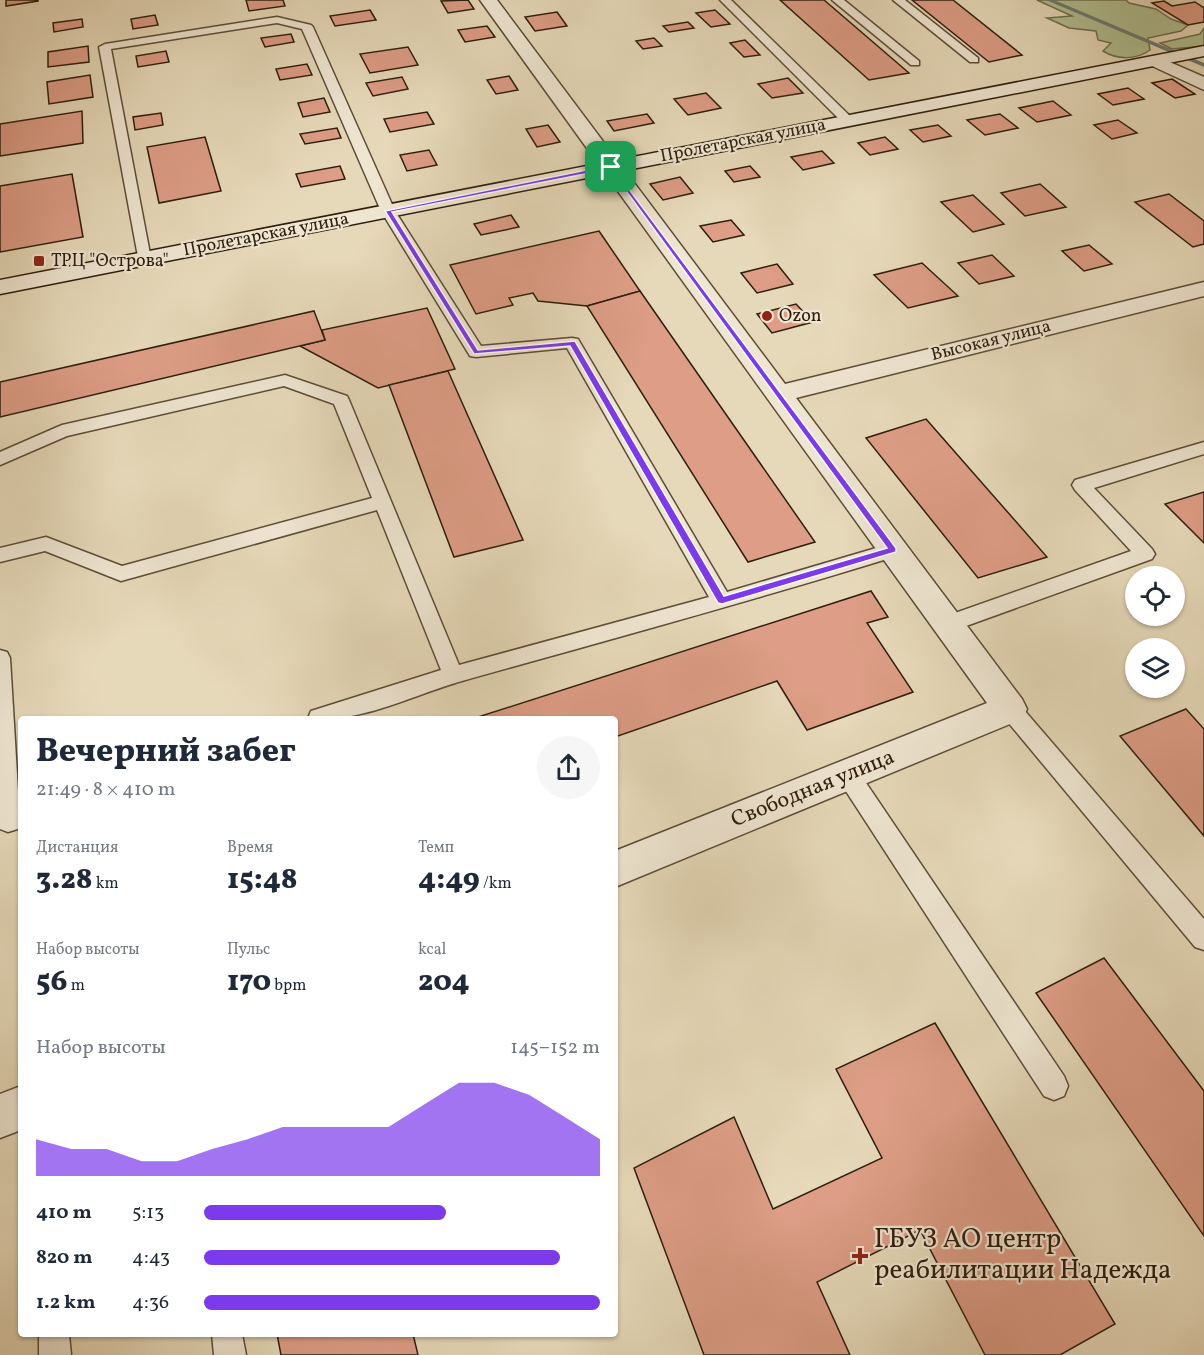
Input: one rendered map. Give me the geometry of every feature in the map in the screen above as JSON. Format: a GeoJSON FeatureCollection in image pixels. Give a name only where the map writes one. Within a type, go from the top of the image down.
{"type":"FeatureCollection","features":[{"type":"Feature","properties":{"kind":"street"},"geometry":{"type":"LineString","coordinates":[[488,0],[1010,709]]}},
{"type":"Feature","properties":{"kind":"street"},"geometry":{"type":"LineString","coordinates":[[1181,56],[1204,84]]}},
{"type":"Feature","properties":{"kind":"street","name":"Пролетарская улица"},"geometry":{"type":"LineString","coordinates":[[0,287],[1181,56]]}},
{"type":"Feature","properties":{"kind":"street","name":"Высокая улица"},"geometry":{"type":"LineString","coordinates":[[778,394],[1204,289]]}},
{"type":"Feature","properties":{"kind":"street","name":"Свободная улица"},"geometry":{"type":"LineString","coordinates":[[618,868],[1010,709]]}},
{"type":"Feature","properties":{"kind":"street"},"geometry":{"type":"LineString","coordinates":[[0,1116],[18,1109]]}},
{"type":"Feature","properties":{"kind":"lane"},"geometry":{"type":"LineString","coordinates":[[725,0],[848,121]]}},
{"type":"Feature","properties":{"kind":"lane"},"geometry":{"type":"LineString","coordinates":[[837,0],[915,63]]}},
{"type":"Feature","properties":{"kind":"lane"},"geometry":{"type":"LineString","coordinates":[[898,0],[974,60]]}},
{"type":"Feature","properties":{"kind":"lane"},"geometry":{"type":"LineString","coordinates":[[144,258],[105,47],[277,20],[307,27],[388,211],[476,352],[572,343],[722,601]]}},
{"type":"Feature","properties":{"kind":"lane"},"geometry":{"type":"LineString","coordinates":[[0,459],[62,431],[285,380],[341,400],[453,675]]}},
{"type":"Feature","properties":{"kind":"lane"},"geometry":{"type":"LineString","coordinates":[[948,624],[1145,554],[1081,485],[1204,448]]}},
{"type":"Feature","properties":{"kind":"lane"},"geometry":{"type":"LineString","coordinates":[[0,555],[46,544],[121,574],[383,502]]}},
{"type":"Feature","properties":{"kind":"lane"},"geometry":{"type":"LineString","coordinates":[[326,716],[453,675],[722,601],[893,550]]}},
{"type":"Feature","properties":{"kind":"lane"},"geometry":{"type":"LineString","coordinates":[[0,658],[8,821],[18,818]]}},
{"type":"Feature","properties":{"kind":"lane"},"geometry":{"type":"LineString","coordinates":[[1010,709],[1204,938]]}},
{"type":"Feature","properties":{"kind":"lane"},"geometry":{"type":"LineString","coordinates":[[848,775],[1054,1086]]}},
{"type":"Feature","properties":{"kind":"lane"},"geometry":{"type":"LineString","coordinates":[[54,1337],[55,1355]]}},
{"type":"Feature","properties":{"kind":"lane"},"geometry":{"type":"LineString","coordinates":[[227,1337],[230,1355]]}},
{"type":"Feature","properties":{"kind":"green space"},"geometry":{"type":"Polygon","coordinates":[[[1037,0],[1126,0],[1129,3],[1156,9],[1171,19],[1188,25],[1181,31],[1148,38],[1150,50],[1139,56],[1120,57],[1103,51],[1111,43],[1098,40],[1096,31],[1069,28],[1047,18],[1072,16],[1037,0]]]}},
{"type":"Feature","properties":{"kind":"green space"},"geometry":{"type":"Polygon","coordinates":[[[1204,28],[1204,46],[1172,49],[1160,43],[1200,34],[1204,28]]]}},
{"type":"Feature","properties":{"kind":"building"},"geometry":{"type":"Polygon","coordinates":[[[6,0],[38,0],[38,1],[6,6],[6,0]]]}},
{"type":"Feature","properties":{"kind":"building"},"geometry":{"type":"Polygon","coordinates":[[[246,0],[283,0],[285,6],[249,11],[246,0]]]}},
{"type":"Feature","properties":{"kind":"building"},"geometry":{"type":"Polygon","coordinates":[[[468,0],[474,9],[448,13],[441,1],[468,0]]]}},
{"type":"Feature","properties":{"kind":"building"},"geometry":{"type":"Polygon","coordinates":[[[780,0],[824,0],[909,73],[869,80],[780,0]]]}},
{"type":"Feature","properties":{"kind":"building"},"geometry":{"type":"Polygon","coordinates":[[[912,0],[953,0],[1022,55],[989,62],[912,0]]]}},
{"type":"Feature","properties":{"kind":"building"},"geometry":{"type":"Polygon","coordinates":[[[1164,1],[1172,6],[1195,2],[1204,8],[1204,22],[1188,25],[1152,3],[1164,1]]]}},
{"type":"Feature","properties":{"kind":"building"},"geometry":{"type":"Polygon","coordinates":[[[370,10],[376,20],[335,26],[330,16],[370,10]]]}},
{"type":"Feature","properties":{"kind":"building"},"geometry":{"type":"Polygon","coordinates":[[[715,10],[730,24],[711,27],[696,13],[715,10]]]}},
{"type":"Feature","properties":{"kind":"building"},"geometry":{"type":"Polygon","coordinates":[[[557,12],[567,26],[535,31],[525,17],[557,12]]]}},
{"type":"Feature","properties":{"kind":"building"},"geometry":{"type":"Polygon","coordinates":[[[155,15],[158,25],[133,29],[131,19],[155,15]]]}},
{"type":"Feature","properties":{"kind":"building"},"geometry":{"type":"Polygon","coordinates":[[[82,19],[83,27],[54,32],[53,23],[82,19]]]}},
{"type":"Feature","properties":{"kind":"building"},"geometry":{"type":"Polygon","coordinates":[[[688,22],[694,28],[669,32],[663,26],[688,22]]]}},
{"type":"Feature","properties":{"kind":"building"},"geometry":{"type":"Polygon","coordinates":[[[487,26],[495,37],[465,42],[458,30],[487,26]]]}},
{"type":"Feature","properties":{"kind":"building"},"geometry":{"type":"Polygon","coordinates":[[[291,34],[294,42],[265,47],[261,38],[291,34]]]}},
{"type":"Feature","properties":{"kind":"building"},"geometry":{"type":"Polygon","coordinates":[[[654,38],[662,46],[643,49],[636,41],[654,38]]]}},
{"type":"Feature","properties":{"kind":"building"},"geometry":{"type":"Polygon","coordinates":[[[745,40],[760,55],[744,57],[730,43],[745,40]]]}},
{"type":"Feature","properties":{"kind":"building"},"geometry":{"type":"Polygon","coordinates":[[[88,46],[89,62],[48,67],[48,52],[88,46]]]}},
{"type":"Feature","properties":{"kind":"building"},"geometry":{"type":"Polygon","coordinates":[[[408,47],[418,65],[370,73],[360,54],[408,47]]]}},
{"type":"Feature","properties":{"kind":"building"},"geometry":{"type":"Polygon","coordinates":[[[166,51],[169,62],[138,67],[136,56],[166,51]]]}},
{"type":"Feature","properties":{"kind":"building"},"geometry":{"type":"Polygon","coordinates":[[[307,64],[312,75],[280,80],[276,69],[307,64]]]}},
{"type":"Feature","properties":{"kind":"building"},"geometry":{"type":"Polygon","coordinates":[[[90,75],[93,97],[49,104],[47,82],[90,75]]]}},
{"type":"Feature","properties":{"kind":"building"},"geometry":{"type":"Polygon","coordinates":[[[509,76],[518,90],[496,94],[487,80],[509,76]]]}},
{"type":"Feature","properties":{"kind":"building"},"geometry":{"type":"Polygon","coordinates":[[[402,77],[408,89],[373,96],[366,83],[402,77]]]}},
{"type":"Feature","properties":{"kind":"building"},"geometry":{"type":"Polygon","coordinates":[[[788,78],[803,93],[772,98],[758,84],[788,78]]]}},
{"type":"Feature","properties":{"kind":"building"},"geometry":{"type":"Polygon","coordinates":[[[1172,79],[1195,94],[1175,98],[1152,83],[1172,79]]]}},
{"type":"Feature","properties":{"kind":"building"},"geometry":{"type":"Polygon","coordinates":[[[1128,88],[1144,99],[1113,105],[1098,94],[1128,88]]]}},
{"type":"Feature","properties":{"kind":"building"},"geometry":{"type":"Polygon","coordinates":[[[706,93],[721,108],[688,115],[674,99],[706,93]]]}},
{"type":"Feature","properties":{"kind":"building"},"geometry":{"type":"Polygon","coordinates":[[[324,98],[330,112],[303,117],[298,103],[324,98]]]}},
{"type":"Feature","properties":{"kind":"building"},"geometry":{"type":"Polygon","coordinates":[[[1053,101],[1071,115],[1037,122],[1019,108],[1053,101]]]}},
{"type":"Feature","properties":{"kind":"building"},"geometry":{"type":"Polygon","coordinates":[[[82,111],[83,143],[0,156],[0,124],[82,111]]]}},
{"type":"Feature","properties":{"kind":"building"},"geometry":{"type":"Polygon","coordinates":[[[427,112],[434,124],[390,132],[384,119],[427,112]]]}},
{"type":"Feature","properties":{"kind":"building"},"geometry":{"type":"Polygon","coordinates":[[[161,113],[163,125],[135,130],[133,117],[161,113]]]}},
{"type":"Feature","properties":{"kind":"building"},"geometry":{"type":"Polygon","coordinates":[[[647,114],[654,123],[614,131],[607,121],[647,114]]]}},
{"type":"Feature","properties":{"kind":"building"},"geometry":{"type":"Polygon","coordinates":[[[1000,114],[1018,128],[985,135],[967,120],[1000,114]]]}},
{"type":"Feature","properties":{"kind":"building"},"geometry":{"type":"Polygon","coordinates":[[[1118,120],[1137,133],[1112,139],[1094,125],[1118,120]]]}},
{"type":"Feature","properties":{"kind":"building"},"geometry":{"type":"Polygon","coordinates":[[[548,125],[560,142],[537,147],[526,129],[548,125]]]}},
{"type":"Feature","properties":{"kind":"building"},"geometry":{"type":"Polygon","coordinates":[[[938,125],[951,136],[923,142],[910,130],[938,125]]]}},
{"type":"Feature","properties":{"kind":"building"},"geometry":{"type":"Polygon","coordinates":[[[337,128],[341,138],[305,144],[300,134],[337,128]]]}},
{"type":"Feature","properties":{"kind":"building"},"geometry":{"type":"Polygon","coordinates":[[[205,137],[221,191],[159,203],[147,147],[205,137]]]}},
{"type":"Feature","properties":{"kind":"building"},"geometry":{"type":"Polygon","coordinates":[[[885,137],[898,149],[870,155],[858,143],[885,137]]]}},
{"type":"Feature","properties":{"kind":"building"},"geometry":{"type":"Polygon","coordinates":[[[429,150],[437,165],[407,171],[400,155],[429,150]]]}},
{"type":"Feature","properties":{"kind":"building"},"geometry":{"type":"Polygon","coordinates":[[[822,151],[834,163],[803,170],[791,157],[822,151]]]}},
{"type":"Feature","properties":{"kind":"building"},"geometry":{"type":"Polygon","coordinates":[[[340,166],[345,179],[301,187],[296,174],[340,166]]]}},
{"type":"Feature","properties":{"kind":"building"},"geometry":{"type":"Polygon","coordinates":[[[750,166],[760,177],[734,182],[725,171],[750,166]]]}},
{"type":"Feature","properties":{"kind":"building"},"geometry":{"type":"Polygon","coordinates":[[[72,174],[83,237],[0,252],[0,186],[72,174]]]}},
{"type":"Feature","properties":{"kind":"building"},"geometry":{"type":"Polygon","coordinates":[[[680,177],[693,193],[663,200],[650,184],[680,177]]]}},
{"type":"Feature","properties":{"kind":"building"},"geometry":{"type":"Polygon","coordinates":[[[1040,184],[1066,207],[1025,216],[1001,193],[1040,184]]]}},
{"type":"Feature","properties":{"kind":"building"},"geometry":{"type":"Polygon","coordinates":[[[1169,194],[1204,221],[1204,244],[1193,247],[1135,202],[1169,194]]]}},
{"type":"Feature","properties":{"kind":"building"},"geometry":{"type":"Polygon","coordinates":[[[973,195],[1004,224],[973,232],[941,202],[973,195]]]}},
{"type":"Feature","properties":{"kind":"building"},"geometry":{"type":"Polygon","coordinates":[[[511,215],[519,227],[481,235],[474,224],[511,215]]]}},
{"type":"Feature","properties":{"kind":"building"},"geometry":{"type":"Polygon","coordinates":[[[731,220],[744,235],[713,242],[700,226],[731,220]]]}},
{"type":"Feature","properties":{"kind":"building"},"geometry":{"type":"Polygon","coordinates":[[[599,231],[640,291],[587,306],[538,301],[533,293],[509,298],[513,305],[476,314],[450,265],[599,231]]]}},
{"type":"Feature","properties":{"kind":"building"},"geometry":{"type":"Polygon","coordinates":[[[1089,245],[1112,264],[1084,271],[1062,251],[1089,245]]]}},
{"type":"Feature","properties":{"kind":"building"},"geometry":{"type":"Polygon","coordinates":[[[992,255],[1014,276],[979,284],[958,263],[992,255]]]}},
{"type":"Feature","properties":{"kind":"building"},"geometry":{"type":"Polygon","coordinates":[[[922,263],[958,296],[908,308],[874,275],[922,263]]]}},
{"type":"Feature","properties":{"kind":"building"},"geometry":{"type":"Polygon","coordinates":[[[777,264],[793,284],[757,293],[741,273],[777,264]]]}},
{"type":"Feature","properties":{"kind":"building"},"geometry":{"type":"Polygon","coordinates":[[[640,291],[815,542],[748,562],[587,306],[640,291]]]}},
{"type":"Feature","properties":{"kind":"building"},"geometry":{"type":"Polygon","coordinates":[[[796,304],[813,322],[772,333],[757,314],[796,304]]]}},
{"type":"Feature","properties":{"kind":"building"},"geometry":{"type":"Polygon","coordinates":[[[427,308],[455,369],[378,388],[300,346],[325,340],[322,330],[427,308]]]}},
{"type":"Feature","properties":{"kind":"building"},"geometry":{"type":"Polygon","coordinates":[[[314,311],[325,340],[0,417],[0,382],[314,311]]]}},
{"type":"Feature","properties":{"kind":"building"},"geometry":{"type":"Polygon","coordinates":[[[448,371],[523,540],[454,557],[389,385],[448,371]]]}},
{"type":"Feature","properties":{"kind":"building"},"geometry":{"type":"Polygon","coordinates":[[[926,419],[1047,557],[978,578],[866,438],[926,419]]]}},
{"type":"Feature","properties":{"kind":"building"},"geometry":{"type":"Polygon","coordinates":[[[1204,492],[1204,543],[1165,504],[1204,492]]]}},
{"type":"Feature","properties":{"kind":"building"},"geometry":{"type":"Polygon","coordinates":[[[871,591],[888,617],[867,623],[913,692],[807,730],[777,681],[618,736],[618,716],[481,716],[871,591]]]}},
{"type":"Feature","properties":{"kind":"building"},"geometry":{"type":"Polygon","coordinates":[[[1186,709],[1204,729],[1204,836],[1120,736],[1186,709]]]}},
{"type":"Feature","properties":{"kind":"building"},"geometry":{"type":"Polygon","coordinates":[[[1104,958],[1204,1091],[1204,1236],[1036,993],[1104,958]]]}},
{"type":"Feature","properties":{"kind":"building"},"geometry":{"type":"Polygon","coordinates":[[[935,1023],[1115,1324],[1060,1355],[985,1355],[920,1230],[817,1282],[850,1355],[704,1355],[634,1168],[734,1117],[773,1209],[882,1158],[836,1069],[935,1023]]]}},
{"type":"Feature","properties":{"kind":"building"},"geometry":{"type":"Polygon","coordinates":[[[278,1337],[414,1337],[418,1355],[281,1355],[278,1337]]]}},
{"type":"Feature","properties":{"kind":"waterway"},"geometry":{"type":"LineString","coordinates":[[1049,0],[1204,65]]}},
{"type":"Feature","properties":{"kind":"place","name":"ТРЦ \"Острова\""},"geometry":{"type":"Point","coordinates":[39,261]}},
{"type":"Feature","properties":{"kind":"place","name":"Ozon"},"geometry":{"type":"Point","coordinates":[767,316]}},
{"type":"Feature","properties":{"kind":"place","name":"ГБУЗ АО центр реабилитации Надежда"},"geometry":{"type":"Point","coordinates":[860,1256]}},
{"type":"Feature","properties":{"kind":"route"},"geometry":{"type":"LineString","coordinates":[[611,167],[893,550],[722,601],[572,343],[476,352],[388,211],[611,167]]}}]}
